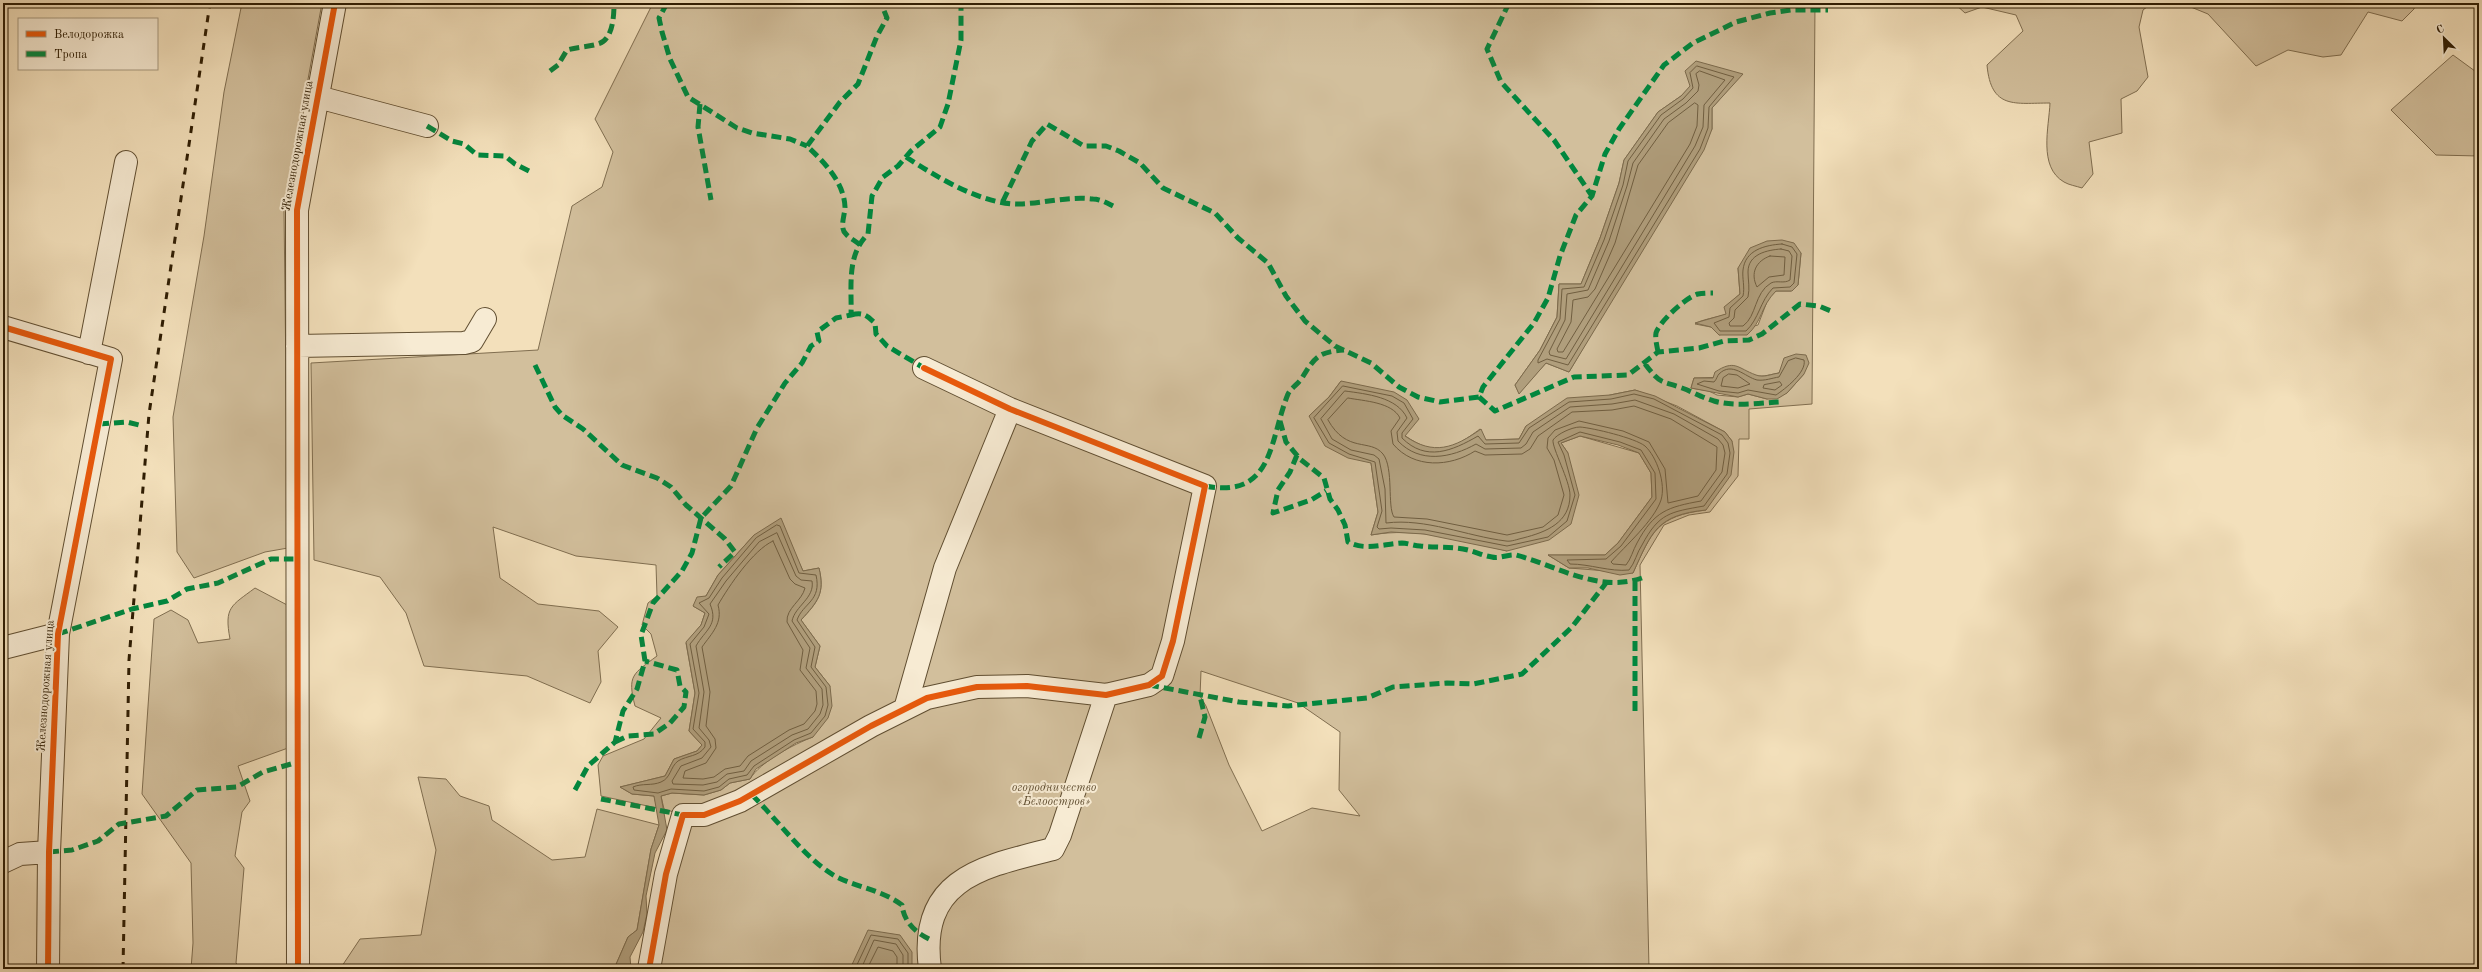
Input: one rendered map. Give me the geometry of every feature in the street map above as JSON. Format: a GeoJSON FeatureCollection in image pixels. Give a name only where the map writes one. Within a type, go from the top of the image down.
{"type":"FeatureCollection","features":[{"type":"Feature","properties":{"kind":"street","name":"Железнодорожная улица"},"geometry":{"type":"LineString","coordinates":[[298,969],[296,210],[335,3]]}},
{"type":"Feature","properties":{"kind":"street"},"geometry":{"type":"LineString","coordinates":[[318,97],[427,126]]}},
{"type":"Feature","properties":{"kind":"street"},"geometry":{"type":"LineString","coordinates":[[3,327],[89,353],[126,162]]}},
{"type":"Feature","properties":{"kind":"street"},"geometry":{"type":"LineString","coordinates":[[297,356],[464,343],[472,341],[485,319]]}},
{"type":"Feature","properties":{"kind":"street","name":"Железнодорожная улица"},"geometry":{"type":"LineString","coordinates":[[48,969],[49,852],[58,634],[111,359],[89,353]]}},
{"type":"Feature","properties":{"kind":"street"},"geometry":{"type":"LineString","coordinates":[[649,969],[666,874],[683,815],[704,815],[740,801],[927,698],[978,687],[1028,686],[1106,695],[1149,685],[1162,676],[1173,641],[1205,486],[1010,409],[924,368]]}},
{"type":"Feature","properties":{"kind":"street"},"geometry":{"type":"LineString","coordinates":[[905,709],[945,568],[1010,409]]}},
{"type":"Feature","properties":{"kind":"street"},"geometry":{"type":"LineString","coordinates":[[3,648],[58,634]]}},
{"type":"Feature","properties":{"kind":"street"},"geometry":{"type":"LineString","coordinates":[[930,969],[928,948],[933,912],[957,882],[980,870],[1053,848],[1060,835],[1106,695]]}},
{"type":"Feature","properties":{"kind":"street"},"geometry":{"type":"LineString","coordinates":[[3,862],[20,854],[49,852]]}},
{"type":"Feature","properties":{"kind":"green space"},"geometry":{"type":"Polygon","coordinates":[[[242,3],[322,3],[284,210],[288,548],[265,552],[194,578],[177,552],[173,417],[204,236],[224,92],[242,3]]]}},
{"type":"Feature","properties":{"kind":"green space","name":"огородничество «Белоостров»"},"geometry":{"type":"Polygon","coordinates":[[[653,3],[1815,3],[1812,404],[1749,409],[1749,439],[1739,439],[1738,476],[1710,512],[1689,515],[1664,525],[1640,565],[1649,969],[649,969],[680,814],[664,809],[661,796],[672,793],[704,795],[721,790],[730,783],[750,779],[761,766],[778,754],[813,737],[830,686],[815,667],[820,646],[801,620],[812,608],[819,597],[821,577],[819,568],[803,571],[793,550],[754,535],[718,575],[706,596],[693,606],[705,613],[701,625],[686,643],[695,693],[689,731],[702,745],[697,751],[674,759],[665,776],[620,787],[632,794],[654,796],[657,808],[601,796],[598,765],[603,756],[644,739],[661,718],[635,706],[632,688],[632,681],[637,672],[657,656],[651,634],[642,625],[648,603],[657,596],[656,565],[576,556],[493,527],[500,578],[538,604],[599,611],[618,627],[598,651],[601,682],[590,703],[527,676],[424,666],[406,613],[380,577],[314,560],[311,363],[538,350],[572,206],[602,187],[613,152],[595,119],[653,3]],[[1742,74],[1691,86],[1681,96],[1658,112],[1624,160],[1619,183],[1600,238],[1581,284],[1559,284],[1557,317],[1540,350],[1515,385],[1519,393],[1546,363],[1569,372],[1712,129],[1712,108],[1742,74]],[[1801,253],[1738,268],[1740,294],[1725,307],[1727,314],[1695,324],[1711,327],[1719,335],[1758,325],[1768,299],[1776,291],[1791,291],[1798,285],[1801,253]],[[1783,365],[1779,373],[1764,376],[1694,378],[1691,388],[1709,391],[1717,395],[1738,397],[1748,394],[1767,399],[1787,393],[1804,374],[1783,365]],[[1341,381],[1329,397],[1309,416],[1371,463],[1378,512],[1371,535],[1405,533],[1439,536],[1507,551],[1568,453],[1561,443],[1580,436],[1639,453],[1651,473],[1652,497],[1618,543],[1605,555],[1548,555],[1569,568],[1633,573],[1652,536],[1666,521],[1677,516],[1706,510],[1732,441],[1725,432],[1677,406],[1635,390],[1610,395],[1526,426],[1519,439],[1485,440],[1480,429],[1452,446],[1440,449],[1423,446],[1411,440],[1385,421],[1341,381]],[[1201,671],[1200,696],[1206,706],[1229,765],[1262,831],[1312,808],[1360,816],[1339,790],[1340,732],[1298,703],[1201,671]]]}},
{"type":"Feature","properties":{"kind":"green space"},"geometry":{"type":"Polygon","coordinates":[[[1954,3],[2152,3],[2143,10],[2139,27],[2148,77],[2137,91],[2121,99],[2122,133],[2089,142],[2093,174],[2082,188],[2064,182],[2056,175],[2051,167],[2047,146],[2050,103],[2016,103],[2007,101],[1999,97],[1989,80],[1987,65],[2023,31],[2016,15],[1982,7],[1965,13],[1954,3]]]}},
{"type":"Feature","properties":{"kind":"green space"},"geometry":{"type":"Polygon","coordinates":[[[2181,3],[2415,3],[2414,9],[2402,21],[2368,12],[2341,55],[2323,57],[2288,50],[2256,66],[2208,14],[2181,3]]]}},
{"type":"Feature","properties":{"kind":"green space"},"geometry":{"type":"Polygon","coordinates":[[[2453,55],[2479,74],[2479,156],[2436,155],[2391,110],[2453,55]]]}},
{"type":"Feature","properties":{"kind":"green space"},"geometry":{"type":"Polygon","coordinates":[[[255,588],[289,606],[288,748],[238,766],[250,801],[242,812],[235,856],[244,868],[236,963],[241,969],[191,969],[193,943],[191,863],[142,794],[154,619],[171,610],[188,620],[198,643],[230,639],[228,620],[231,608],[255,588]]]}},
{"type":"Feature","properties":{"kind":"green space"},"geometry":{"type":"Polygon","coordinates":[[[418,777],[446,779],[460,796],[489,806],[492,820],[552,860],[585,857],[597,809],[659,825],[651,849],[637,930],[628,937],[614,969],[340,969],[360,939],[421,935],[436,850],[418,777]]]}},
{"type":"Feature","properties":{"kind":"water"},"geometry":{"type":"Polygon","coordinates":[[[1696,61],[1743,74],[1712,108],[1712,129],[1704,150],[1569,372],[1546,363],[1519,394],[1515,385],[1540,350],[1557,317],[1559,284],[1581,284],[1600,238],[1619,183],[1624,160],[1658,112],[1681,96],[1690,86],[1685,71],[1696,61]]]}},
{"type":"Feature","properties":{"kind":"water"},"geometry":{"type":"Polygon","coordinates":[[[1782,240],[1794,243],[1801,253],[1798,285],[1792,291],[1776,291],[1767,303],[1756,324],[1747,335],[1719,335],[1711,327],[1695,323],[1726,314],[1724,307],[1740,294],[1738,268],[1750,248],[1767,241],[1782,240]]]}},
{"type":"Feature","properties":{"kind":"water"},"geometry":{"type":"Polygon","coordinates":[[[1796,354],[1806,355],[1809,363],[1804,374],[1787,393],[1777,399],[1767,399],[1748,394],[1738,397],[1691,388],[1694,378],[1713,378],[1715,372],[1732,365],[1759,376],[1779,373],[1784,358],[1796,354]]]}},
{"type":"Feature","properties":{"kind":"water"},"geometry":{"type":"Polygon","coordinates":[[[1341,381],[1394,392],[1407,400],[1419,419],[1405,436],[1425,446],[1435,448],[1453,445],[1481,429],[1486,440],[1519,439],[1526,426],[1567,398],[1610,395],[1635,390],[1655,396],[1725,432],[1732,441],[1734,452],[1731,475],[1706,510],[1690,512],[1677,516],[1666,521],[1658,528],[1646,546],[1633,573],[1620,575],[1588,568],[1569,568],[1548,555],[1605,555],[1618,543],[1652,497],[1651,473],[1639,453],[1618,445],[1580,436],[1561,443],[1568,453],[1579,495],[1571,524],[1549,540],[1507,551],[1424,534],[1391,532],[1371,535],[1378,512],[1371,463],[1348,458],[1325,446],[1309,416],[1329,397],[1341,381]]]}},
{"type":"Feature","properties":{"kind":"water"},"geometry":{"type":"Polygon","coordinates":[[[781,518],[803,571],[819,568],[821,584],[819,597],[812,608],[801,620],[820,646],[815,667],[830,686],[832,706],[828,718],[813,737],[796,743],[756,769],[750,779],[730,783],[721,790],[704,795],[672,793],[661,796],[667,830],[655,853],[646,896],[647,914],[643,932],[630,957],[631,969],[614,969],[628,937],[637,930],[651,849],[659,825],[654,796],[632,794],[620,787],[665,776],[674,759],[697,751],[702,745],[689,731],[695,693],[686,642],[701,625],[705,613],[693,606],[697,597],[706,596],[718,575],[754,535],[781,518]]]}},
{"type":"Feature","properties":{"kind":"water"},"geometry":{"type":"Polygon","coordinates":[[[868,930],[900,935],[912,952],[912,969],[850,969],[868,930]]]}},
{"type":"Feature","properties":{"kind":"railway"},"geometry":{"type":"LineString","coordinates":[[123,969],[129,660],[149,414],[210,3]]}},
{"type":"Feature","properties":{"kind":"marked path"},"geometry":{"type":"LineString","coordinates":[[550,71],[558,65],[567,50],[598,44],[607,38],[612,27],[614,3]]}},
{"type":"Feature","properties":{"kind":"marked path"},"geometry":{"type":"LineString","coordinates":[[667,3],[659,18],[662,32],[670,59],[688,97],[737,128],[752,133],[790,139],[807,146]]}},
{"type":"Feature","properties":{"kind":"marked path"},"geometry":{"type":"LineString","coordinates":[[860,245],[849,237],[844,231],[844,198],[837,181],[832,173],[807,146],[840,102],[858,84],[877,36],[887,18],[881,3]]}},
{"type":"Feature","properties":{"kind":"marked path"},"geometry":{"type":"LineString","coordinates":[[575,790],[588,766],[615,742],[623,711],[637,689],[645,661],[641,635],[653,603],[682,571],[692,553],[701,518],[731,486],[757,428],[785,383],[802,363],[811,346],[819,341],[817,332],[836,318],[851,315],[851,283],[853,262],[861,242],[868,234],[872,196],[883,177],[898,166],[911,151],[940,127],[948,104],[961,40],[961,3]]}},
{"type":"Feature","properties":{"kind":"marked path"},"geometry":{"type":"LineString","coordinates":[[1509,3],[1487,49],[1501,82],[1554,140],[1592,196]]}},
{"type":"Feature","properties":{"kind":"marked path"},"geometry":{"type":"LineString","coordinates":[[1003,201],[1032,141],[1047,124],[1084,146],[1106,146],[1119,151],[1140,163],[1163,188],[1215,213],[1238,238],[1268,263],[1286,296],[1305,321],[1335,346],[1371,363],[1399,387],[1418,397],[1440,402],[1479,397],[1483,387],[1534,323],[1548,298],[1560,256],[1576,215],[1592,196],[1605,154],[1619,129],[1664,65],[1693,43],[1736,22],[1770,13],[1791,10],[1828,10]]}},
{"type":"Feature","properties":{"kind":"marked path"},"geometry":{"type":"LineString","coordinates":[[700,104],[698,127],[711,200]]}},
{"type":"Feature","properties":{"kind":"marked path"},"geometry":{"type":"LineString","coordinates":[[427,126],[452,141],[464,144],[477,155],[505,156],[515,164],[529,171]]}},
{"type":"Feature","properties":{"kind":"marked path"},"geometry":{"type":"LineString","coordinates":[[906,157],[946,181],[975,195],[991,200],[1020,204],[1084,198],[1103,201],[1113,206]]}},
{"type":"Feature","properties":{"kind":"marked path"},"geometry":{"type":"LineString","coordinates":[[1658,352],[1656,333],[1667,317],[1693,296],[1698,294],[1713,293]]}},
{"type":"Feature","properties":{"kind":"marked path"},"geometry":{"type":"LineString","coordinates":[[1479,397],[1495,411],[1574,377],[1628,375],[1658,352],[1699,348],[1724,341],[1749,340],[1762,334],[1800,304],[1819,306],[1831,311]]}},
{"type":"Feature","properties":{"kind":"marked path"},"geometry":{"type":"LineString","coordinates":[[851,315],[861,314],[869,318],[875,323],[876,334],[887,346],[924,368]]}},
{"type":"Feature","properties":{"kind":"marked path"},"geometry":{"type":"LineString","coordinates":[[1205,486],[1228,488],[1244,484],[1257,475],[1272,447],[1289,392],[1300,380],[1314,360],[1328,352],[1344,350]]}},
{"type":"Feature","properties":{"kind":"marked path"},"geometry":{"type":"LineString","coordinates":[[1645,364],[1661,381],[1714,401],[1730,404],[1780,402]]}},
{"type":"Feature","properties":{"kind":"marked path"},"geometry":{"type":"LineString","coordinates":[[535,365],[555,407],[562,415],[583,429],[622,465],[657,478],[671,487],[686,505],[725,539],[735,552],[719,567]]}},
{"type":"Feature","properties":{"kind":"marked path"},"geometry":{"type":"LineString","coordinates":[[1280,421],[1286,442],[1300,459],[1324,478],[1330,499],[1338,510],[1345,525],[1348,542],[1354,545],[1368,547],[1406,543],[1418,546],[1456,548],[1486,556],[1501,557],[1516,555],[1594,580],[1626,582],[1642,578]]}},
{"type":"Feature","properties":{"kind":"marked path"},"geometry":{"type":"LineString","coordinates":[[99,424],[127,422],[143,426]]}},
{"type":"Feature","properties":{"kind":"marked path"},"geometry":{"type":"LineString","coordinates":[[1297,455],[1290,472],[1278,490],[1273,513],[1311,500],[1326,491]]}},
{"type":"Feature","properties":{"kind":"marked path"},"geometry":{"type":"LineString","coordinates":[[58,634],[132,609],[167,601],[187,589],[218,583],[271,559],[299,559]]}},
{"type":"Feature","properties":{"kind":"marked path"},"geometry":{"type":"LineString","coordinates":[[1635,581],[1635,713]]}},
{"type":"Feature","properties":{"kind":"marked path"},"geometry":{"type":"LineString","coordinates":[[1149,685],[1239,702],[1288,706],[1367,698],[1393,687],[1447,683],[1473,684],[1522,674],[1572,627],[1606,583]]}},
{"type":"Feature","properties":{"kind":"marked path"},"geometry":{"type":"LineString","coordinates":[[615,742],[628,736],[654,734],[670,723],[684,707],[686,692],[680,686],[677,670],[645,661]]}},
{"type":"Feature","properties":{"kind":"marked path"},"geometry":{"type":"LineString","coordinates":[[1199,738],[1205,717],[1200,696]]}},
{"type":"Feature","properties":{"kind":"marked path"},"geometry":{"type":"LineString","coordinates":[[49,852],[72,850],[98,841],[119,824],[166,816],[197,790],[237,787],[263,772],[298,762]]}},
{"type":"Feature","properties":{"kind":"marked path"},"geometry":{"type":"LineString","coordinates":[[752,795],[802,849],[824,869],[844,880],[885,895],[902,905],[905,916],[911,926],[929,939]]}},
{"type":"Feature","properties":{"kind":"marked path"},"geometry":{"type":"LineString","coordinates":[[601,799],[683,815]]}},
{"type":"Feature","properties":{"kind":"cycle path"},"geometry":{"type":"LineString","coordinates":[[298,969],[297,210],[335,3]]}},
{"type":"Feature","properties":{"kind":"cycle path"},"geometry":{"type":"LineString","coordinates":[[3,327],[111,359],[58,634],[49,852],[48,969]]}},
{"type":"Feature","properties":{"kind":"cycle path"},"geometry":{"type":"LineString","coordinates":[[649,969],[666,874],[683,815],[704,815],[740,801],[871,726],[927,698],[977,687],[1027,686],[1106,695],[1149,685],[1162,676],[1173,641],[1205,486],[1010,409],[924,368]]}}]}
